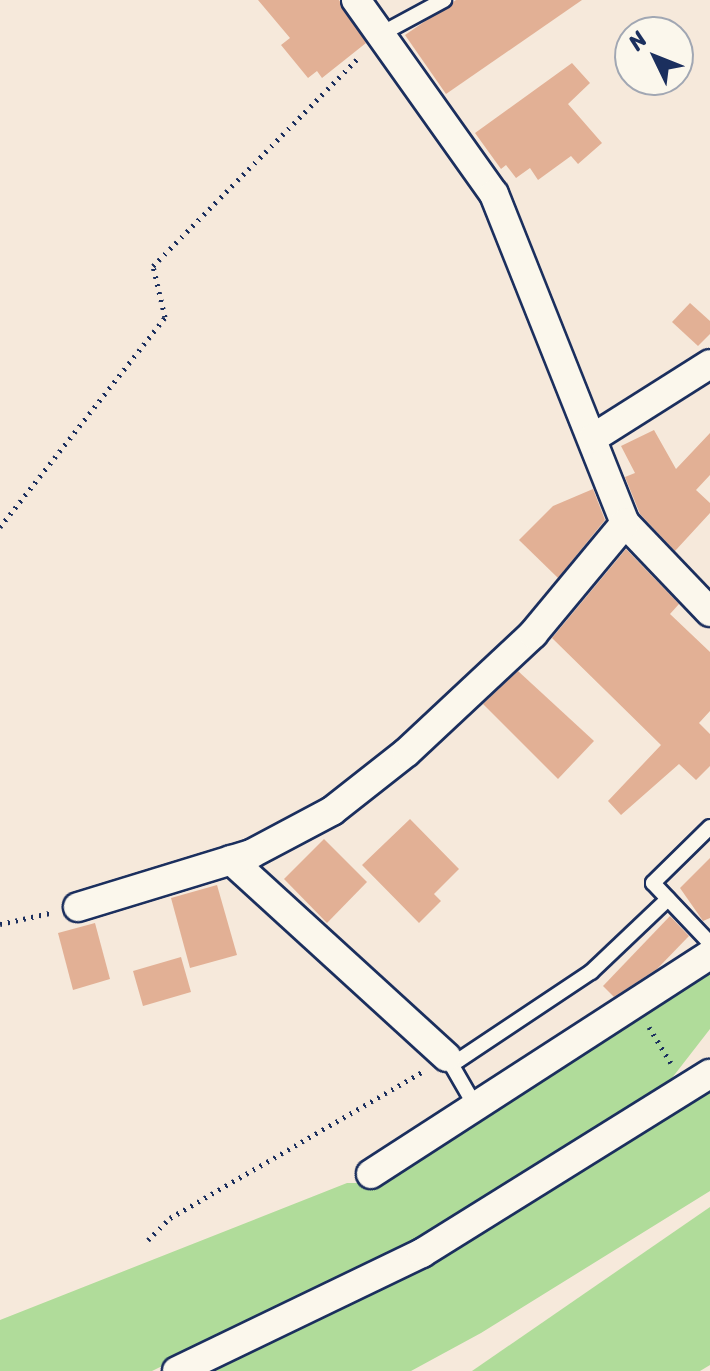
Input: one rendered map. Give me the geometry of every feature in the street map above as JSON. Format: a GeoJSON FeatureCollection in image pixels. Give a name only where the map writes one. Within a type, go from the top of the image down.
{"type":"FeatureCollection","features":[{"type":"Feature","properties":{"kind":"street"},"geometry":{"type":"LineString","coordinates":[[356,0],[494,194],[625,523],[710,612]]}},
{"type":"Feature","properties":{"kind":"street"},"geometry":{"type":"LineString","coordinates":[[593,438],[710,364]]}},
{"type":"Feature","properties":{"kind":"street"},"geometry":{"type":"LineString","coordinates":[[78,907],[231,860],[332,811],[407,752],[533,634],[625,523]]}},
{"type":"Feature","properties":{"kind":"street"},"geometry":{"type":"LineString","coordinates":[[231,860],[447,1057]]}},
{"type":"Feature","properties":{"kind":"street"},"geometry":{"type":"LineString","coordinates":[[371,1174],[636,1007],[710,955]]}},
{"type":"Feature","properties":{"kind":"street"},"geometry":{"type":"LineString","coordinates":[[177,1371],[422,1253],[693,1082],[710,1050]]}},
{"type":"Feature","properties":{"kind":"lane"},"geometry":{"type":"LineString","coordinates":[[381,34],[444,0]]}},
{"type":"Feature","properties":{"kind":"lane"},"geometry":{"type":"LineString","coordinates":[[710,827],[653,883],[710,943]]}},
{"type":"Feature","properties":{"kind":"lane"},"geometry":{"type":"LineString","coordinates":[[447,1057],[459,1060],[591,972],[668,899]]}},
{"type":"Feature","properties":{"kind":"lane"},"geometry":{"type":"LineString","coordinates":[[447,1057],[477,1109]]}},
{"type":"Feature","properties":{"kind":"path"},"geometry":{"type":"LineString","coordinates":[[0,527],[165,317],[153,266],[381,34]]}},
{"type":"Feature","properties":{"kind":"path"},"geometry":{"type":"LineString","coordinates":[[0,924],[78,907]]}},
{"type":"Feature","properties":{"kind":"path"},"geometry":{"type":"LineString","coordinates":[[636,1007],[693,1082]]}},
{"type":"Feature","properties":{"kind":"path"},"geometry":{"type":"LineString","coordinates":[[148,1240],[170,1218],[447,1057]]}},
{"type":"Feature","properties":{"kind":"green space"},"geometry":{"type":"Polygon","coordinates":[[[710,963],[710,1029],[658,1096],[423,1239],[152,1371],[0,1371],[0,1320],[347,1183],[374,1183],[623,1028],[710,963]]]}},
{"type":"Feature","properties":{"kind":"green space"},"geometry":{"type":"Polygon","coordinates":[[[710,1087],[710,1191],[481,1333],[411,1371],[211,1371],[561,1184],[710,1087]]]}},
{"type":"Feature","properties":{"kind":"green space"},"geometry":{"type":"Polygon","coordinates":[[[710,1207],[710,1365],[700,1371],[472,1371],[710,1207]]]}},
{"type":"Feature","properties":{"kind":"building"},"geometry":{"type":"Polygon","coordinates":[[[258,0],[339,0],[366,43],[322,78],[317,71],[308,78],[281,45],[290,38],[258,0]]]}},
{"type":"Feature","properties":{"kind":"building"},"geometry":{"type":"Polygon","coordinates":[[[456,0],[582,0],[446,94],[405,35],[456,0]]]}},
{"type":"Feature","properties":{"kind":"building"},"geometry":{"type":"Polygon","coordinates":[[[572,63],[590,83],[568,104],[602,143],[578,164],[571,156],[538,180],[530,168],[516,178],[506,165],[501,169],[475,133],[572,63]]]}},
{"type":"Feature","properties":{"kind":"building"},"geometry":{"type":"Polygon","coordinates":[[[690,303],[710,321],[710,334],[698,346],[672,322],[690,303]]]}},
{"type":"Feature","properties":{"kind":"building"},"geometry":{"type":"Polygon","coordinates":[[[654,430],[676,469],[710,433],[710,475],[696,490],[710,503],[710,513],[675,551],[640,514],[625,477],[635,473],[621,446],[654,430]]]}},
{"type":"Feature","properties":{"kind":"building"},"geometry":{"type":"Polygon","coordinates":[[[593,489],[605,520],[558,578],[519,540],[553,506],[593,489]]]}},
{"type":"Feature","properties":{"kind":"building"},"geometry":{"type":"Polygon","coordinates":[[[626,549],[679,604],[670,614],[710,652],[710,711],[699,723],[710,734],[710,766],[696,780],[679,764],[621,815],[608,801],[661,745],[552,638],[626,549]]]}},
{"type":"Feature","properties":{"kind":"building"},"geometry":{"type":"Polygon","coordinates":[[[518,671],[594,741],[558,779],[483,704],[518,671]]]}},
{"type":"Feature","properties":{"kind":"building"},"geometry":{"type":"Polygon","coordinates":[[[410,819],[459,869],[434,894],[441,901],[419,923],[362,865],[410,819]]]}},
{"type":"Feature","properties":{"kind":"building"},"geometry":{"type":"Polygon","coordinates":[[[324,839],[367,882],[327,923],[284,879],[324,839]]]}},
{"type":"Feature","properties":{"kind":"building"},"geometry":{"type":"Polygon","coordinates":[[[710,858],[710,918],[703,921],[680,888],[710,858]]]}},
{"type":"Feature","properties":{"kind":"building"},"geometry":{"type":"Polygon","coordinates":[[[217,885],[237,955],[190,968],[171,898],[217,885]]]}},
{"type":"Feature","properties":{"kind":"building"},"geometry":{"type":"Polygon","coordinates":[[[670,916],[689,936],[657,969],[614,997],[603,986],[670,916]]]}},
{"type":"Feature","properties":{"kind":"building"},"geometry":{"type":"Polygon","coordinates":[[[95,923],[110,979],[73,990],[58,933],[95,923]]]}},
{"type":"Feature","properties":{"kind":"building"},"geometry":{"type":"Polygon","coordinates":[[[181,957],[191,992],[143,1006],[133,971],[181,957]]]}}]}
